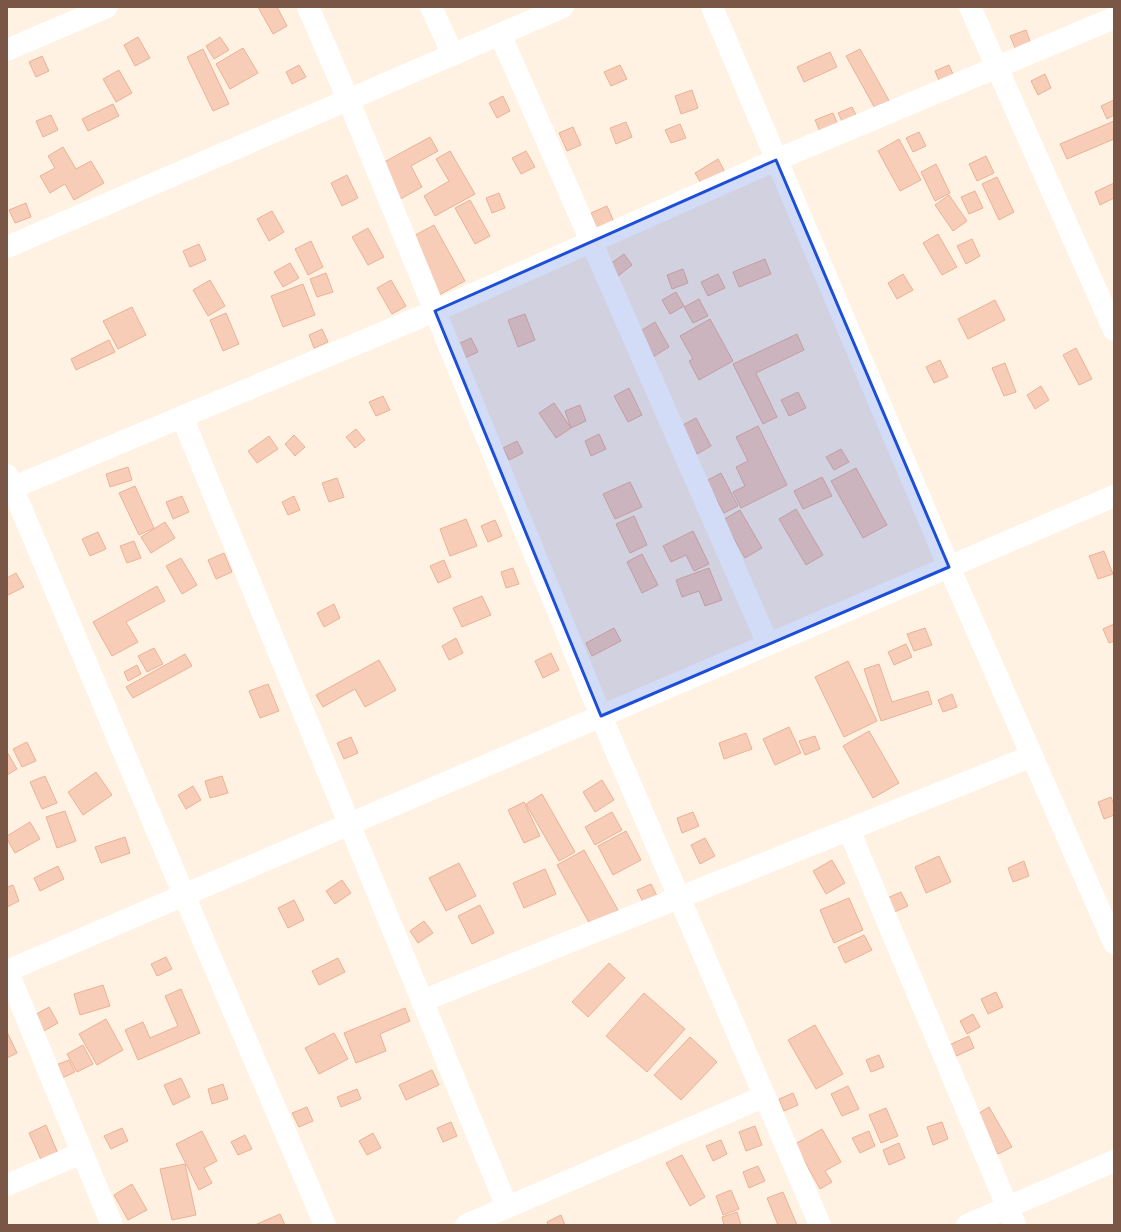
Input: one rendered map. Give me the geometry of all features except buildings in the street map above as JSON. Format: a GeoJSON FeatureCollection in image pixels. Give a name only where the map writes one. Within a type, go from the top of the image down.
{"type":"FeatureCollection","features":[{"type":"Feature","properties":{"kind":"street"},"geometry":{"type":"LineString","coordinates":[[7,50],[107,7]]}},
{"type":"Feature","properties":{"kind":"street"},"geometry":{"type":"LineString","coordinates":[[308,7],[348,99],[601,716],[820,1225]]}},
{"type":"Feature","properties":{"kind":"street"},"geometry":{"type":"LineString","coordinates":[[431,7],[452,55]]}},
{"type":"Feature","properties":{"kind":"street"},"geometry":{"type":"LineString","coordinates":[[7,247],[563,7]]}},
{"type":"Feature","properties":{"kind":"street"},"geometry":{"type":"LineString","coordinates":[[712,7],[949,567],[1114,943]]}},
{"type":"Feature","properties":{"kind":"street"},"geometry":{"type":"LineString","coordinates":[[970,7],[1114,330]]}},
{"type":"Feature","properties":{"kind":"street"},"geometry":{"type":"LineString","coordinates":[[325,1225],[9,484],[182,417],[435,311],[776,160],[1114,18]]}},
{"type":"Feature","properties":{"kind":"street"},"geometry":{"type":"LineString","coordinates":[[500,34],[768,644]]}},
{"type":"Feature","properties":{"kind":"street"},"geometry":{"type":"LineString","coordinates":[[182,417],[507,1208]]}},
{"type":"Feature","properties":{"kind":"street"},"geometry":{"type":"LineString","coordinates":[[112,1225],[7,970],[1114,496]]}},
{"type":"Feature","properties":{"kind":"street"},"geometry":{"type":"LineString","coordinates":[[422,1001],[1032,756]]}},
{"type":"Feature","properties":{"kind":"street"},"geometry":{"type":"LineString","coordinates":[[849,830],[1012,1216]]}},
{"type":"Feature","properties":{"kind":"street"},"geometry":{"type":"LineString","coordinates":[[466,1225],[765,1096]]}},
{"type":"Feature","properties":{"kind":"street"},"geometry":{"type":"LineString","coordinates":[[7,1185],[82,1153]]}},
{"type":"Feature","properties":{"kind":"street"},"geometry":{"type":"LineString","coordinates":[[967,1225],[1012,1216],[1114,1161]]}},
{"type":"Feature","properties":{"kind":"highlighted area"},"geometry":{"type":"Polygon","coordinates":[[[776,160],[949,567],[601,716],[435,311],[776,160]]]}}]}
